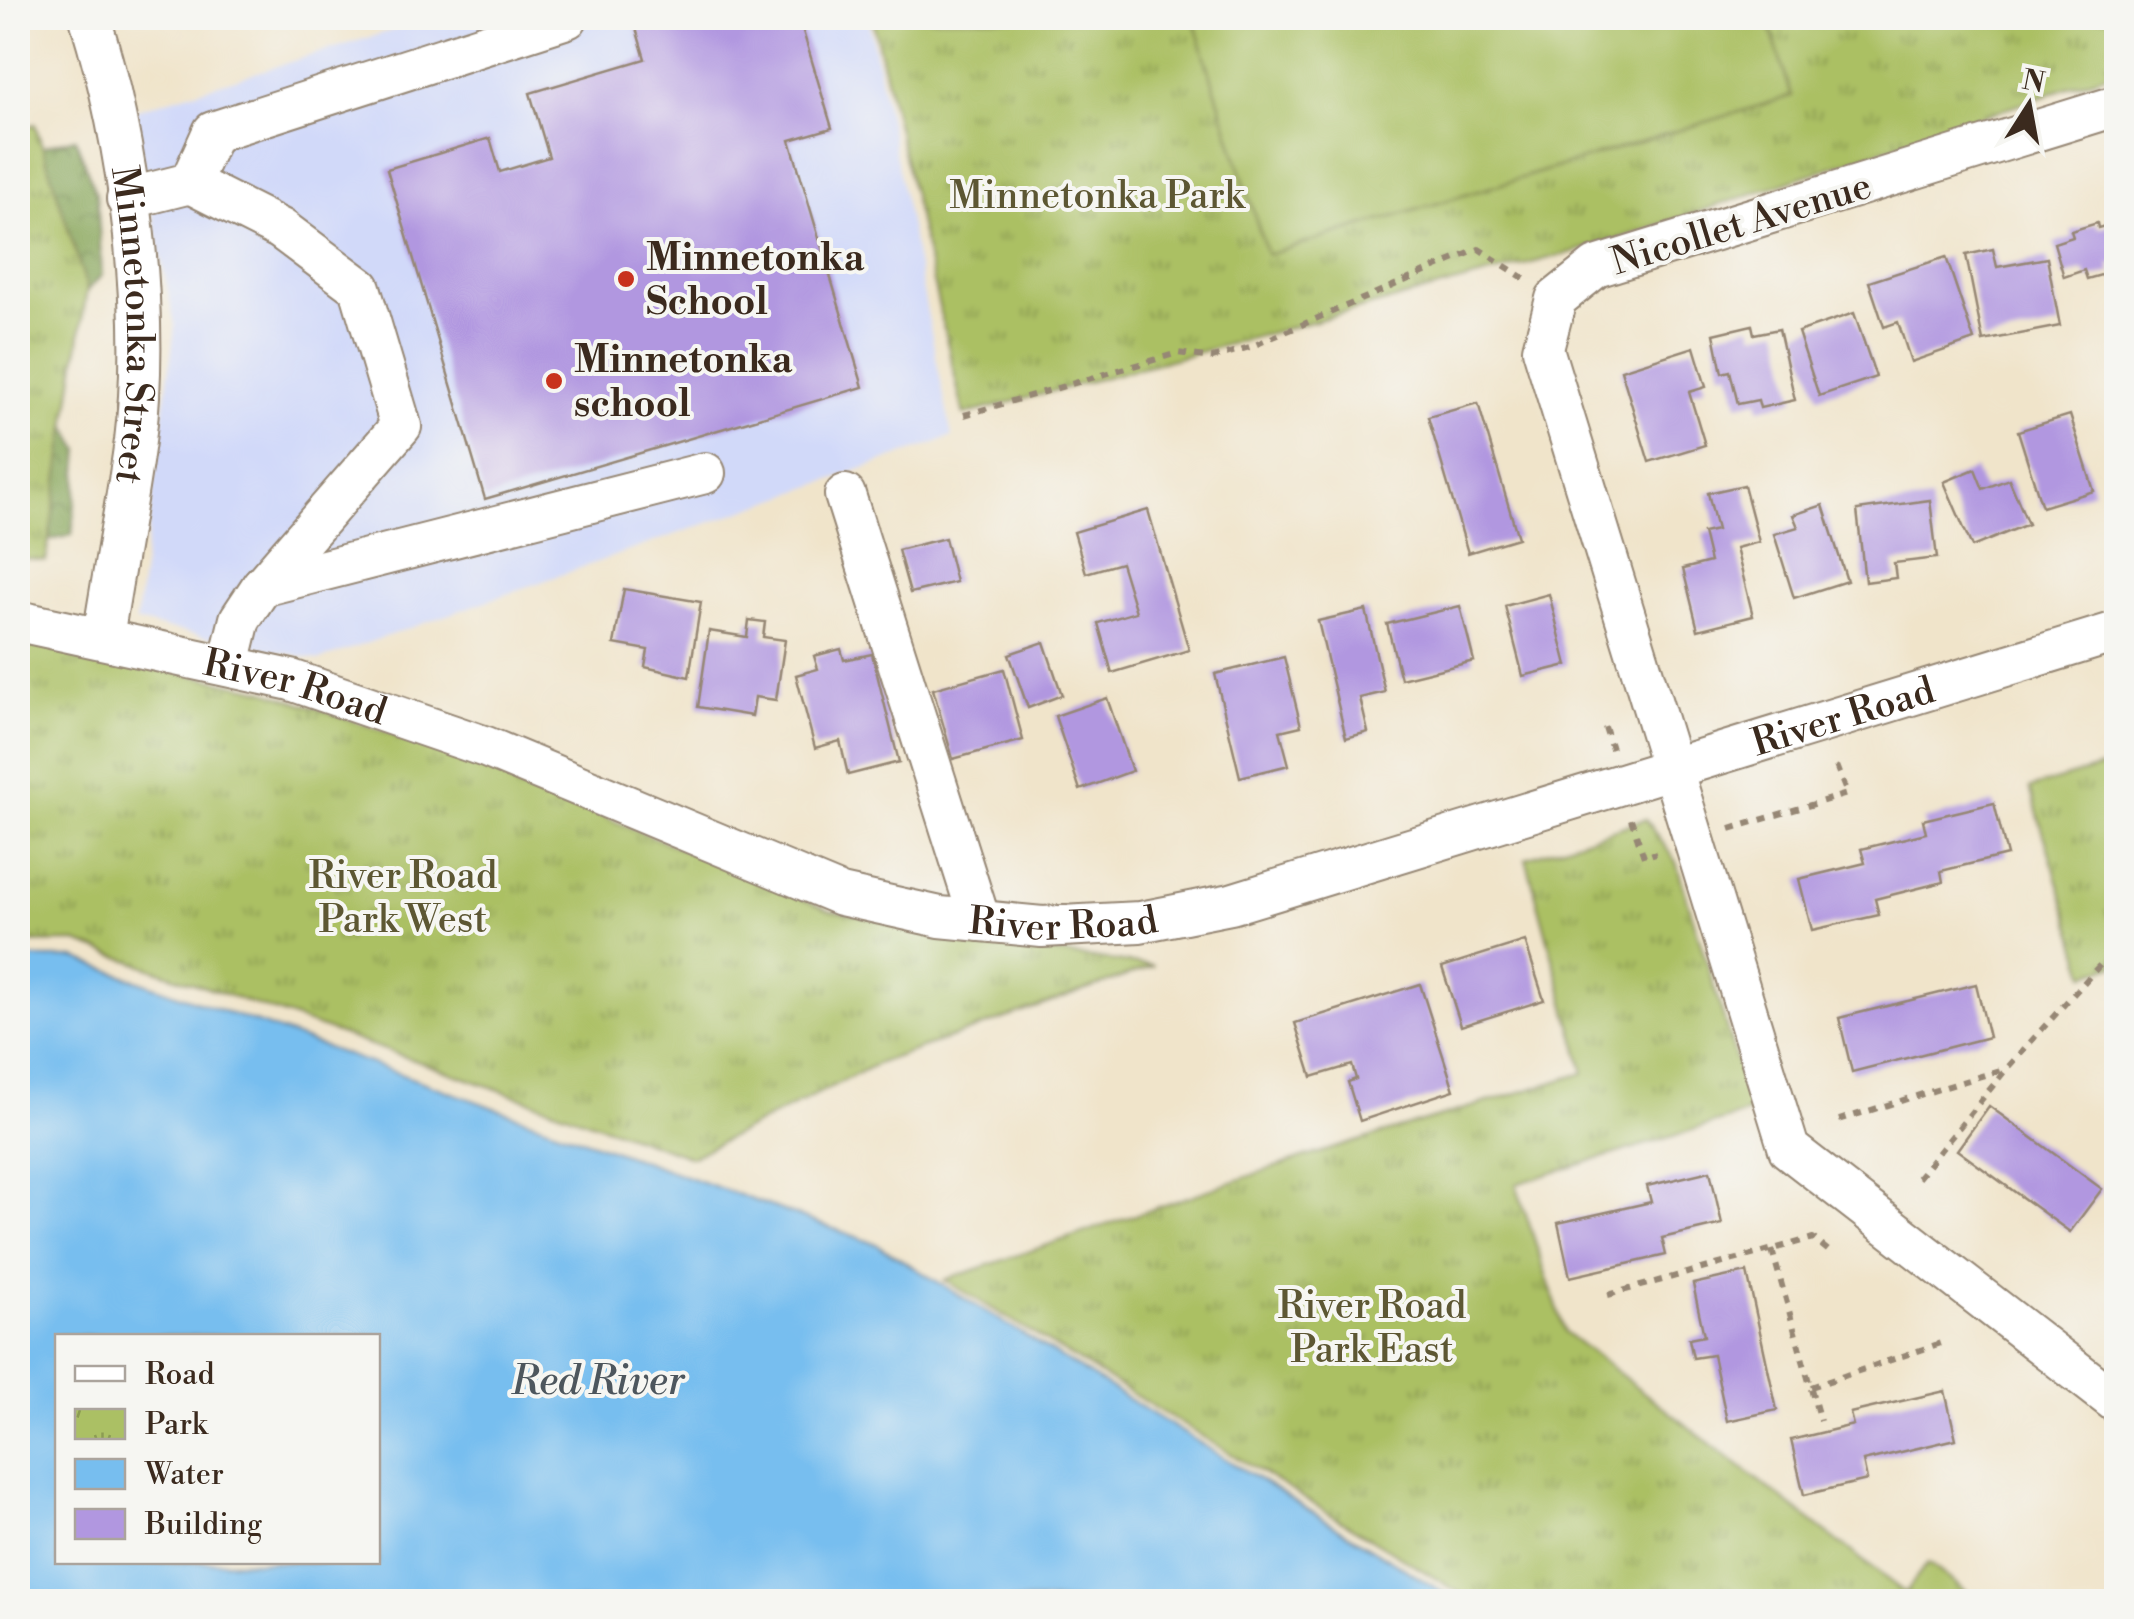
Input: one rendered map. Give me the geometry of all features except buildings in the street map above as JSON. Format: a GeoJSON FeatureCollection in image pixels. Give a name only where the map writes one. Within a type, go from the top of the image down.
{"type":"FeatureCollection","features":[{"type":"Feature","properties":{"kind":"street","name":"Minnetonka Street"},"geometry":{"type":"LineString","coordinates":[[90,18],[105,66],[141,288],[135,438],[102,638]]}},
{"type":"Feature","properties":{"kind":"street"},"geometry":{"type":"LineString","coordinates":[[190,183],[213,132],[567,18]]}},
{"type":"Feature","properties":{"kind":"street","name":"Nicollet Avenue"},"geometry":{"type":"LineString","coordinates":[[1556,299],[1596,267],[2116,106]]}},
{"type":"Feature","properties":{"kind":"street"},"geometry":{"type":"LineString","coordinates":[[127,199],[190,183],[281,229],[360,288],[401,426],[262,586],[240,619],[228,664]]}},
{"type":"Feature","properties":{"kind":"street"},"geometry":{"type":"LineString","coordinates":[[1556,299],[1543,349],[1788,1150],[2116,1402]]}},
{"type":"Feature","properties":{"kind":"street"},"geometry":{"type":"LineString","coordinates":[[262,586],[705,473]]}},
{"type":"Feature","properties":{"kind":"street"},"geometry":{"type":"LineString","coordinates":[[845,495],[980,921]]}},
{"type":"Feature","properties":{"kind":"street","name":"River Road"},"geometry":{"type":"LineString","coordinates":[[18,621],[291,680],[486,747],[841,896],[980,921],[1042,927],[1140,922],[1231,904],[2116,632]]}},
{"type":"Feature","properties":{"kind":"path"},"geometry":{"type":"LineString","coordinates":[[964,414],[1178,353],[1212,358],[1250,348],[1479,250],[1556,299]]}},
{"type":"Feature","properties":{"kind":"path"},"geometry":{"type":"LineString","coordinates":[[1631,818],[1644,857],[1847,794],[1835,763]]}},
{"type":"Feature","properties":{"kind":"path"},"geometry":{"type":"LineString","coordinates":[[1918,1178],[2008,1067],[2108,956],[2116,953]]}},
{"type":"Feature","properties":{"kind":"path"},"geometry":{"type":"LineString","coordinates":[[1839,1120],[2008,1067]]}},
{"type":"Feature","properties":{"kind":"path"},"geometry":{"type":"LineString","coordinates":[[1608,1295],[1813,1238],[1831,1253]]}},
{"type":"Feature","properties":{"kind":"path"},"geometry":{"type":"LineString","coordinates":[[1772,1250],[1820,1421]]}},
{"type":"Feature","properties":{"kind":"path"},"geometry":{"type":"LineString","coordinates":[[1810,1387],[1944,1342]]}},
{"type":"Feature","properties":{"kind":"shaded area","name":"Minnetonka school"},"geometry":{"type":"Polygon","coordinates":[[[432,18],[868,18],[952,437],[319,660],[136,622],[175,326],[132,111],[432,18]]]}},
{"type":"Feature","properties":{"kind":"green space","name":"Minnetonka Park"},"geometry":{"type":"Polygon","coordinates":[[[872,18],[2116,18],[2116,71],[1606,243],[964,415],[872,18]]]}},
{"type":"Feature","properties":{"kind":"green space"},"geometry":{"type":"Polygon","coordinates":[[[1193,18],[1767,18],[1792,96],[1267,255],[1193,18]]]}},
{"type":"Feature","properties":{"kind":"green space"},"geometry":{"type":"Polygon","coordinates":[[[35,124],[87,288],[46,561],[18,558],[18,129],[35,124]]]}},
{"type":"Feature","properties":{"kind":"green space"},"geometry":{"type":"Polygon","coordinates":[[[75,138],[97,196],[102,275],[77,301],[53,403],[80,450],[72,535],[18,548],[18,153],[75,138]]]}},
{"type":"Feature","properties":{"kind":"green space","name":"River Road Park West"},"geometry":{"type":"Polygon","coordinates":[[[18,638],[266,691],[455,755],[829,910],[1039,951],[1154,966],[879,1063],[691,1157],[76,942],[18,943],[18,638]]]}},
{"type":"Feature","properties":{"kind":"green space"},"geometry":{"type":"Polygon","coordinates":[[[2116,763],[2116,965],[2086,974],[2030,788],[2116,763]]]}},
{"type":"Feature","properties":{"kind":"green space","name":"River Road Park East"},"geometry":{"type":"Polygon","coordinates":[[[1646,819],[1676,862],[1752,1112],[1516,1184],[1565,1332],[1905,1593],[1928,1563],[1979,1601],[1473,1601],[945,1280],[1302,1158],[1584,1073],[1526,858],[1646,819]]]}},
{"type":"Feature","properties":{"kind":"water","name":"Red River"},"geometry":{"type":"Polygon","coordinates":[[[18,958],[75,958],[876,1244],[1457,1601],[18,1601],[18,958]]]}},
{"type":"Feature","properties":{"kind":"place","name":"Minnetonka School"},"geometry":{"type":"Point","coordinates":[626,279]}},
{"type":"Feature","properties":{"kind":"place","name":"Minnetonka school"},"geometry":{"type":"Point","coordinates":[554,381]}}]}
